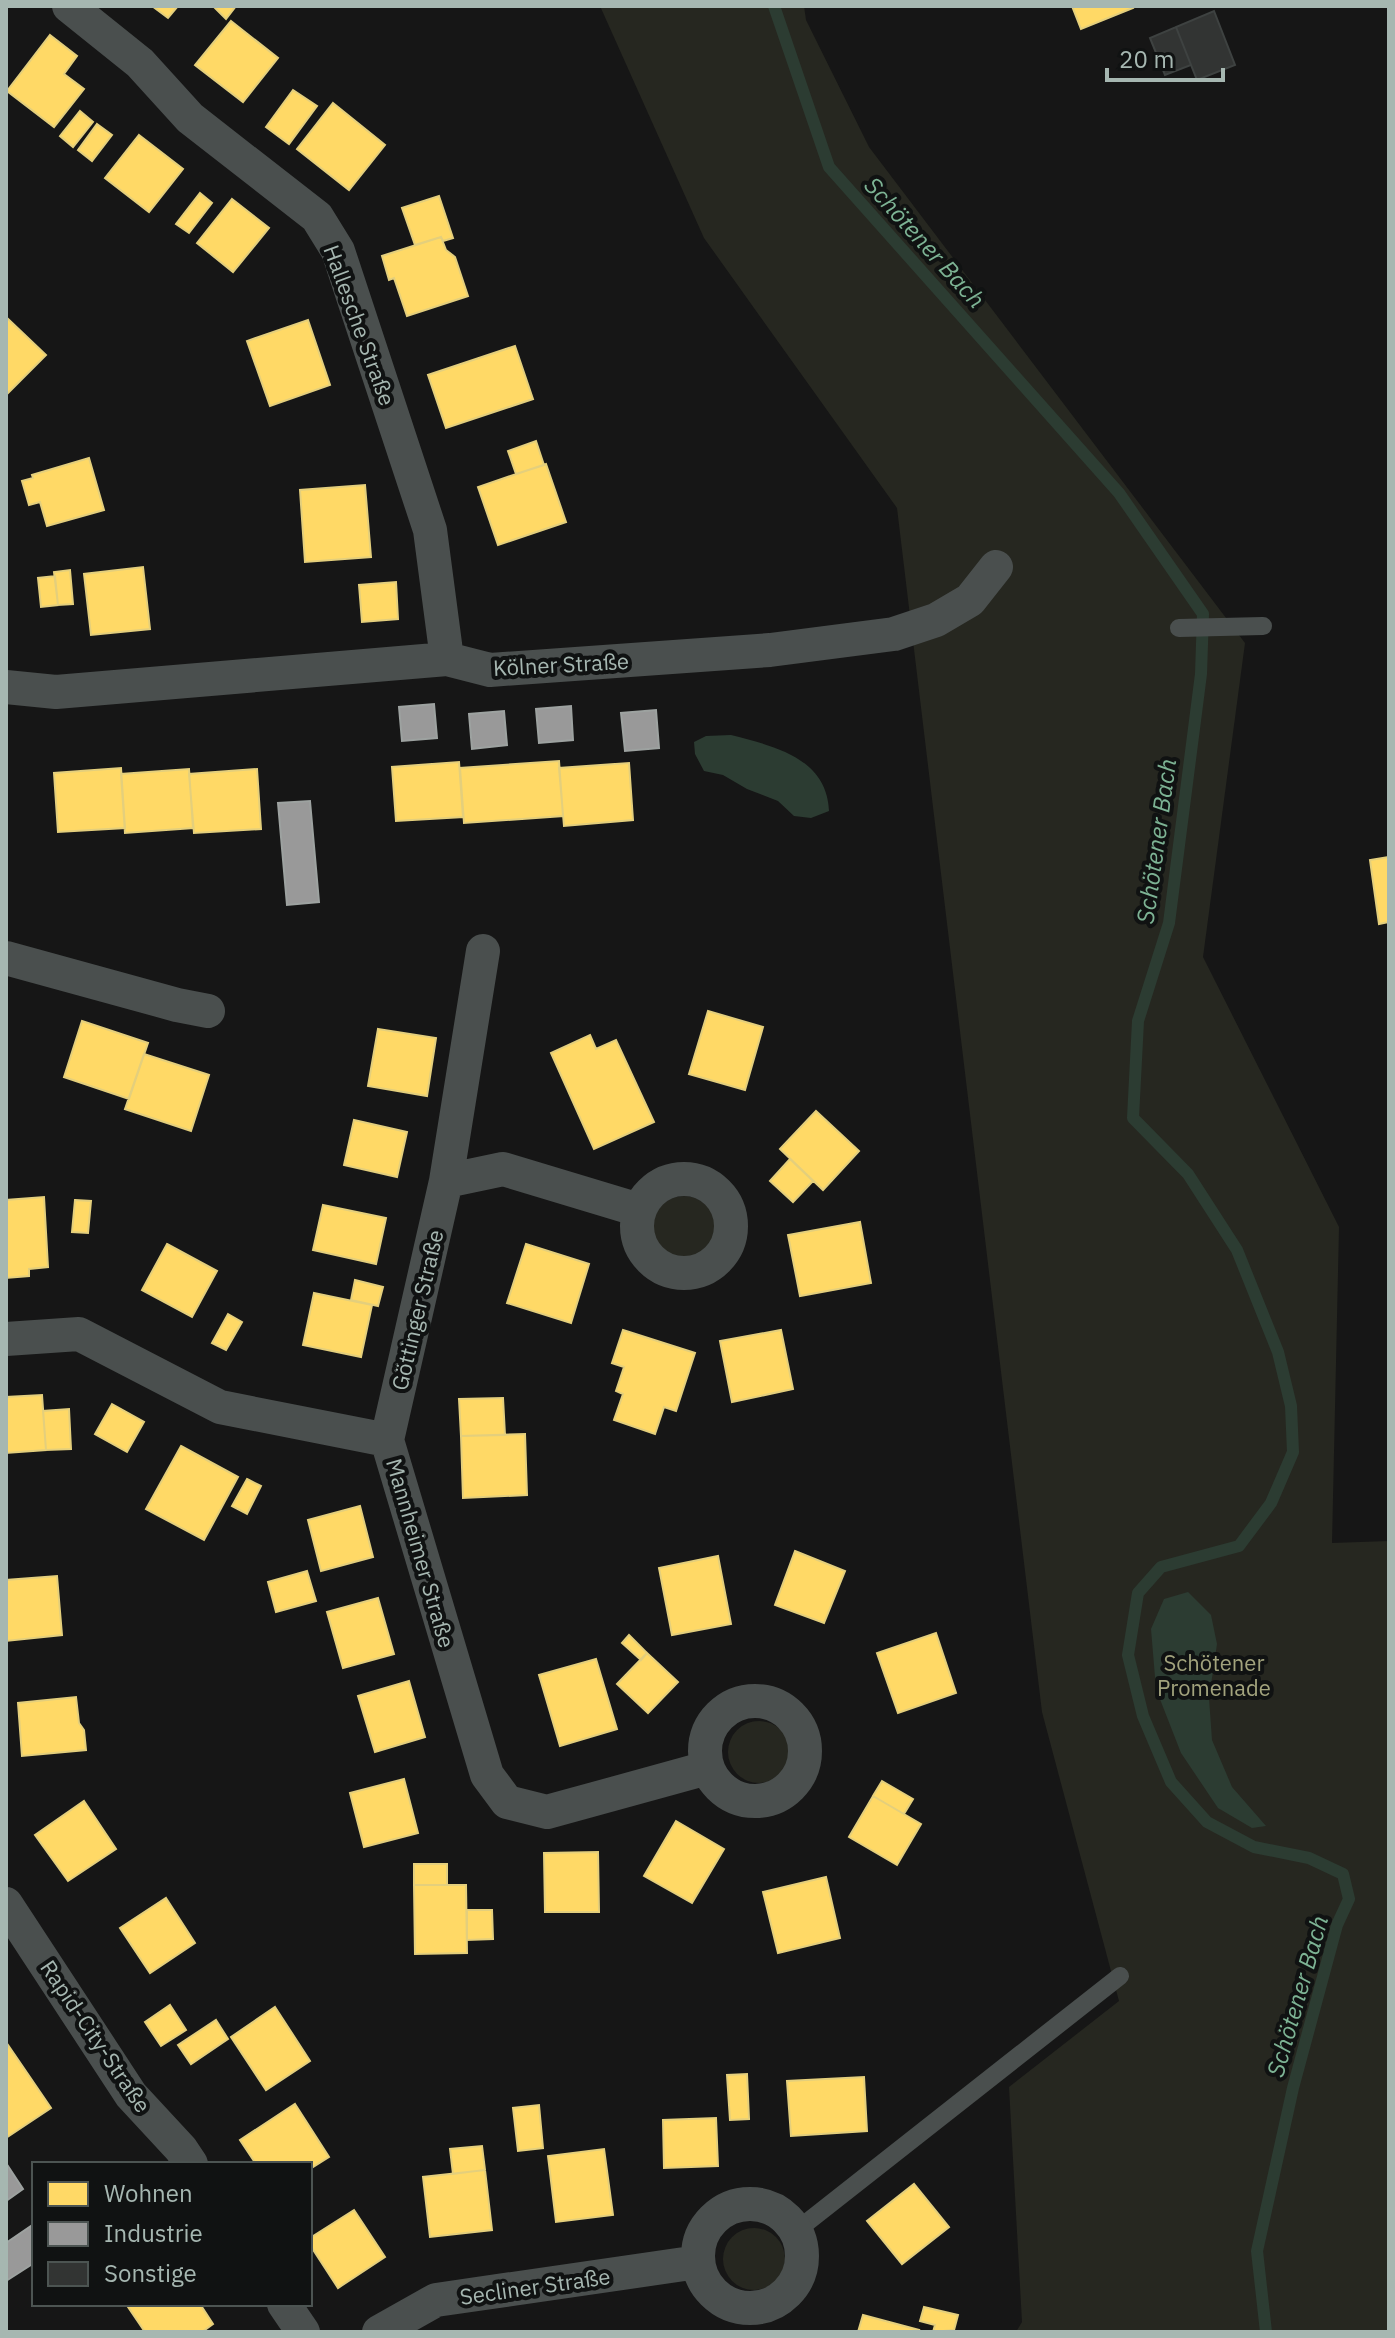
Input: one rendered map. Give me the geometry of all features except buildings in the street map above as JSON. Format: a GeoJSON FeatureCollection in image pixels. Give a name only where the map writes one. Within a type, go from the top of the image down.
{"type":"FeatureCollection","features":[{"type":"Feature","properties":{"kind":"street","name":"Hallesche Straße"},"geometry":{"type":"LineString","coordinates":[[69,6],[140,63],[190,118],[317,217],[338,251],[430,530],[447,659]]}},
{"type":"Feature","properties":{"kind":"street","name":"Kölner Straße"},"geometry":{"type":"LineString","coordinates":[[6,687],[56,692],[447,659],[490,670],[770,650],[894,634],[936,620],[970,600],[996,567]]}},
{"type":"Feature","properties":{"kind":"street","name":"Göttinger Straße"},"geometry":{"type":"LineString","coordinates":[[387,1440],[446,1181],[483,951]]}},
{"type":"Feature","properties":{"kind":"street"},"geometry":{"type":"LineString","coordinates":[[6,958],[208,1011]]}},
{"type":"Feature","properties":{"kind":"street"},"geometry":{"type":"LineString","coordinates":[[446,1181],[503,1169],[639,1210]]}},
{"type":"Feature","properties":{"kind":"street","name":"Mannheimer Straße"},"geometry":{"type":"LineString","coordinates":[[6,1339],[79,1334],[220,1407],[387,1440],[487,1775],[507,1802],[547,1812],[707,1768]]}},
{"type":"Feature","properties":{"kind":"street","name":"Rapid-City-Straße"},"geometry":{"type":"LineString","coordinates":[[6,1904],[131,2095],[190,2162]]}},
{"type":"Feature","properties":{"kind":"street"},"geometry":{"type":"LineString","coordinates":[[752,2204],[770,2208],[785,2218],[796,2231],[802,2264],[796,2280],[787,2293],[765,2305],[741,2308],[725,2302],[712,2292],[703,2278],[698,2262],[699,2244],[706,2228],[718,2215],[734,2207],[752,2204]]}},
{"type":"Feature","properties":{"kind":"street","name":"Secliner Straße"},"geometry":{"type":"LineString","coordinates":[[379,2332],[436,2300],[698,2262]]}},
{"type":"Feature","properties":{"kind":"street"},"geometry":{"type":"LineString","coordinates":[[285,2306],[303,2332]]}},
{"type":"Feature","properties":{"kind":"lane"},"geometry":{"type":"LineString","coordinates":[[1179,628],[1263,626]]}},
{"type":"Feature","properties":{"kind":"lane"},"geometry":{"type":"LineString","coordinates":[[796,2231],[1120,1976]]}},
{"type":"Feature","properties":{"kind":"green space","name":"Schötener Promenade"},"geometry":{"type":"Polygon","coordinates":[[[600,6],[804,6],[806,20],[869,147],[1245,643],[1203,957],[1339,1227],[1332,1543],[1389,1541],[1389,2332],[1016,2332],[1022,2322],[1009,2087],[1119,2001],[1042,1712],[897,508],[704,238],[600,6]]]}},
{"type":"Feature","properties":{"kind":"green space"},"geometry":{"type":"Polygon","coordinates":[[[684,1196],[706,1205],[715,1227],[706,1249],[684,1258],[662,1249],[653,1227],[662,1205],[684,1196]]]}},
{"type":"Feature","properties":{"kind":"green space"},"geometry":{"type":"Polygon","coordinates":[[[759,1721],[781,1730],[790,1752],[781,1774],[759,1783],[737,1774],[728,1752],[737,1730],[759,1721]]]}},
{"type":"Feature","properties":{"kind":"green space"},"geometry":{"type":"Polygon","coordinates":[[[754,2228],[776,2237],[785,2259],[776,2281],[754,2290],[732,2281],[723,2259],[732,2237],[754,2228]]]}},
{"type":"Feature","properties":{"kind":"shaded area"},"geometry":{"type":"Polygon","coordinates":[[[731,735],[780,750],[808,767],[819,778],[829,811],[811,818],[794,816],[778,801],[723,775],[704,771],[695,754],[694,742],[706,736],[731,735]]]}},
{"type":"Feature","properties":{"kind":"shaded area"},"geometry":{"type":"Polygon","coordinates":[[[1188,1592],[1211,1615],[1217,1644],[1209,1698],[1212,1740],[1232,1787],[1266,1826],[1252,1828],[1218,1808],[1181,1753],[1156,1689],[1151,1629],[1164,1599],[1188,1592]]]}},
{"type":"Feature","properties":{"kind":"waterway","name":"Schötener Bach"},"geometry":{"type":"LineString","coordinates":[[774,6],[829,167],[1119,493],[1203,614],[1201,674],[1169,923],[1138,1021],[1133,1118],[1188,1174],[1237,1250],[1278,1352],[1291,1406],[1293,1452],[1271,1503],[1239,1546],[1161,1567],[1138,1593],[1128,1655],[1143,1716],[1171,1782],[1207,1822],[1254,1847],[1309,1858],[1343,1874],[1349,1899],[1337,1925],[1293,2088],[1257,2251],[1266,2332]]}}]}
